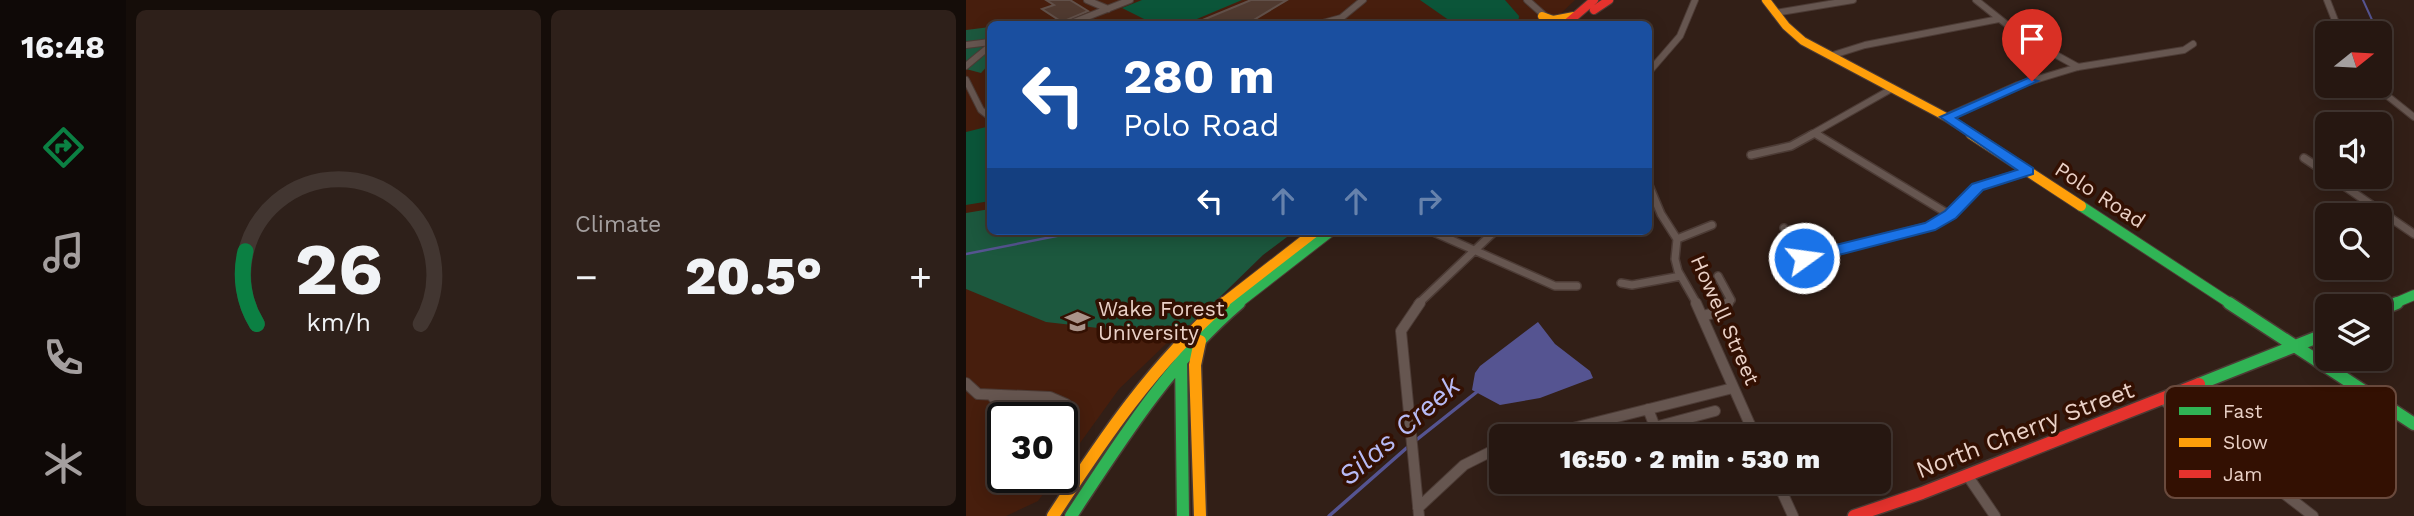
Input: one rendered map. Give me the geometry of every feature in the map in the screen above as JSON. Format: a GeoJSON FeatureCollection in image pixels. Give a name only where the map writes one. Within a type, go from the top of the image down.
{"type":"FeatureCollection","features":[{"type":"Feature","properties":{"kind":"main road"},"geometry":{"type":"LineString","coordinates":[[1543,20],[1577,20],[1594,5],[1607,0]]}},
{"type":"Feature","properties":{"kind":"main road","name":"Polo Road"},"geometry":{"type":"LineString","coordinates":[[1766,0],[1796,36],[1946,117],[2357,386]]}},
{"type":"Feature","properties":{"kind":"main road"},"geometry":{"type":"LineString","coordinates":[[1053,516],[1142,389],[1184,340],[1224,303],[1311,235]]}},
{"type":"Feature","properties":{"kind":"main road"},"geometry":{"type":"LineString","coordinates":[[1071,516],[1126,432],[1200,341],[1249,294],[1326,235]]}},
{"type":"Feature","properties":{"kind":"main road"},"geometry":{"type":"LineString","coordinates":[[2392,305],[2414,295]]}},
{"type":"Feature","properties":{"kind":"main road"},"geometry":{"type":"LineString","coordinates":[[1183,516],[1183,350],[1224,303]]}},
{"type":"Feature","properties":{"kind":"main road","name":"North Cherry Street"},"geometry":{"type":"LineString","coordinates":[[2194,386],[2315,338]]}},
{"type":"Feature","properties":{"kind":"main road"},"geometry":{"type":"LineString","coordinates":[[1200,341],[1195,365],[1200,516]]}},
{"type":"Feature","properties":{"kind":"main road","name":"North Cherry Street"},"geometry":{"type":"LineString","coordinates":[[1854,516],[2165,398]]}},
{"type":"Feature","properties":{"kind":"main road","name":"Polo Road"},"geometry":{"type":"LineString","coordinates":[[2396,412],[2414,424]]}},
{"type":"Feature","properties":{"kind":"street"},"geometry":{"type":"LineString","coordinates":[[1087,0],[1108,9]]}},
{"type":"Feature","properties":{"kind":"street"},"geometry":{"type":"LineString","coordinates":[[1077,21],[1130,0]]}},
{"type":"Feature","properties":{"kind":"street"},"geometry":{"type":"LineString","coordinates":[[1342,21],[1346,11],[1363,0]]}},
{"type":"Feature","properties":{"kind":"street"},"geometry":{"type":"LineString","coordinates":[[1652,69],[1680,36],[1695,0]]}},
{"type":"Feature","properties":{"kind":"street"},"geometry":{"type":"LineString","coordinates":[[1775,13],[1853,0]]}},
{"type":"Feature","properties":{"kind":"street"},"geometry":{"type":"LineString","coordinates":[[1976,0],[2031,42],[2078,67]]}},
{"type":"Feature","properties":{"kind":"street"},"geometry":{"type":"LineString","coordinates":[[2327,0],[2335,21]]}},
{"type":"Feature","properties":{"kind":"street"},"geometry":{"type":"LineString","coordinates":[[1528,1],[1543,20]]}},
{"type":"Feature","properties":{"kind":"street"},"geometry":{"type":"LineString","coordinates":[[1830,56],[1865,45],[1999,19]]}},
{"type":"Feature","properties":{"kind":"street"},"geometry":{"type":"LineString","coordinates":[[966,46],[987,44]]}},
{"type":"Feature","properties":{"kind":"street"},"geometry":{"type":"LineString","coordinates":[[1946,117],[2018,85],[2078,67],[2185,50],[2193,44]]}},
{"type":"Feature","properties":{"kind":"street"},"geometry":{"type":"LineString","coordinates":[[966,66],[987,47]]}},
{"type":"Feature","properties":{"kind":"street"},"geometry":{"type":"LineString","coordinates":[[966,80],[981,110],[987,115]]}},
{"type":"Feature","properties":{"kind":"street"},"geometry":{"type":"LineString","coordinates":[[1751,155],[1791,146],[1893,88]]}},
{"type":"Feature","properties":{"kind":"street"},"geometry":{"type":"LineString","coordinates":[[2390,98],[2414,117]]}},
{"type":"Feature","properties":{"kind":"street"},"geometry":{"type":"LineString","coordinates":[[1815,133],[1950,215]]}},
{"type":"Feature","properties":{"kind":"street"},"geometry":{"type":"LineString","coordinates":[[2304,158],[2315,166]]}},
{"type":"Feature","properties":{"kind":"street"},"geometry":{"type":"LineString","coordinates":[[1784,228],[1804,258],[1930,226],[1950,215],[1978,187],[2028,171]]}},
{"type":"Feature","properties":{"kind":"street"},"geometry":{"type":"LineString","coordinates":[[2348,189],[2414,234]]}},
{"type":"Feature","properties":{"kind":"street","name":"Howell Street"},"geometry":{"type":"LineString","coordinates":[[1652,193],[1661,214],[1678,239],[1675,260],[1681,276],[1703,316],[1750,424]]}},
{"type":"Feature","properties":{"kind":"street"},"geometry":{"type":"LineString","coordinates":[[1678,239],[1712,225]]}},
{"type":"Feature","properties":{"kind":"street"},"geometry":{"type":"LineString","coordinates":[[1440,235],[1555,286],[1577,286]]}},
{"type":"Feature","properties":{"kind":"street"},"geometry":{"type":"LineString","coordinates":[[1418,512],[1401,331],[1418,305],[1491,235]]}},
{"type":"Feature","properties":{"kind":"street"},"geometry":{"type":"LineString","coordinates":[[1621,283],[1632,285],[1681,276]]}},
{"type":"Feature","properties":{"kind":"street"},"geometry":{"type":"LineString","coordinates":[[1703,316],[1717,312],[1731,300],[1718,276]]}},
{"type":"Feature","properties":{"kind":"street"},"geometry":{"type":"LineString","coordinates":[[966,383],[978,394],[1050,397],[1061,402]]}},
{"type":"Feature","properties":{"kind":"street"},"geometry":{"type":"LineString","coordinates":[[1589,424],[1733,388]]}},
{"type":"Feature","properties":{"kind":"street"},"geometry":{"type":"LineString","coordinates":[[991,395],[997,402]]}},
{"type":"Feature","properties":{"kind":"street"},"geometry":{"type":"LineString","coordinates":[[1648,409],[1655,427],[1715,411]]}},
{"type":"Feature","properties":{"kind":"street"},"geometry":{"type":"LineString","coordinates":[[1418,512],[1464,465],[1489,452]]}},
{"type":"Feature","properties":{"kind":"street"},"geometry":{"type":"LineString","coordinates":[[1967,475],[1995,516]]}},
{"type":"Feature","properties":{"kind":"street"},"geometry":{"type":"LineString","coordinates":[[1783,494],[1793,516]]}},
{"type":"Feature","properties":{"kind":"street"},"geometry":{"type":"LineString","coordinates":[[2290,498],[2313,516]]}},
{"type":"Feature","properties":{"kind":"shaded area","name":"Wake Forest University"},"geometry":{"type":"Polygon","coordinates":[[[966,0],[1575,0],[1553,21],[987,21],[987,235],[1042,235],[1262,252],[1119,389],[1078,446],[1078,402],[987,402],[987,493],[1044,493],[1038,501],[1006,516],[966,516],[966,0]]]}},
{"type":"Feature","properties":{"kind":"shaded area"},"geometry":{"type":"Polygon","coordinates":[[[1538,322],[1555,344],[1590,371],[1593,378],[1540,398],[1500,405],[1472,390],[1475,373],[1480,366],[1538,322]]]}},
{"type":"Feature","properties":{"kind":"green space"},"geometry":{"type":"Polygon","coordinates":[[[1142,0],[1242,0],[1192,21],[1148,21],[1122,8],[1142,0]]]}},
{"type":"Feature","properties":{"kind":"green space"},"geometry":{"type":"Polygon","coordinates":[[[1420,0],[1505,0],[1519,16],[1518,21],[1450,21],[1420,0]]]}},
{"type":"Feature","properties":{"kind":"green space"},"geometry":{"type":"Polygon","coordinates":[[[987,27],[987,66],[981,73],[966,69],[966,30],[987,27]]]}},
{"type":"Feature","properties":{"kind":"green space"},"geometry":{"type":"Polygon","coordinates":[[[987,127],[987,202],[966,205],[966,132],[987,127]]]}},
{"type":"Feature","properties":{"kind":"green space"},"geometry":{"type":"Polygon","coordinates":[[[987,210],[987,235],[1290,235],[1263,255],[1185,331],[1142,333],[1046,322],[966,289],[966,213],[987,210]]]}},
{"type":"Feature","properties":{"kind":"building"},"geometry":{"type":"Polygon","coordinates":[[[1046,0],[1070,0],[1088,11],[1060,21],[1042,9],[1054,5],[1046,0]]]}},
{"type":"Feature","properties":{"kind":"building"},"geometry":{"type":"Polygon","coordinates":[[[1251,0],[1287,0],[1252,21],[1200,21],[1251,0]]]}},
{"type":"Feature","properties":{"kind":"waterway"},"geometry":{"type":"LineString","coordinates":[[2363,0],[2373,21]]}},
{"type":"Feature","properties":{"kind":"waterway"},"geometry":{"type":"LineString","coordinates":[[966,254],[1062,235]]}},
{"type":"Feature","properties":{"kind":"waterway","name":"Silas Creek"},"geometry":{"type":"LineString","coordinates":[[1415,441],[1478,391]]}},
{"type":"Feature","properties":{"kind":"waterway","name":"Silas Creek"},"geometry":{"type":"LineString","coordinates":[[1329,516],[1410,445]]}},
{"type":"Feature","properties":{"kind":"traffic: fast"},"geometry":{"type":"LineString","coordinates":[[2081,206],[2356,386]]}},
{"type":"Feature","properties":{"kind":"traffic: fast"},"geometry":{"type":"LineString","coordinates":[[1071,516],[1135,421],[1169,375],[1207,332],[1267,279],[1326,235]]}},
{"type":"Feature","properties":{"kind":"traffic: fast"},"geometry":{"type":"LineString","coordinates":[[2392,305],[2414,295]]}},
{"type":"Feature","properties":{"kind":"traffic: fast"},"geometry":{"type":"LineString","coordinates":[[2199,384],[2315,338]]}},
{"type":"Feature","properties":{"kind":"traffic: fast"},"geometry":{"type":"LineString","coordinates":[[1181,359],[1183,516]]}},
{"type":"Feature","properties":{"kind":"traffic: fast"},"geometry":{"type":"LineString","coordinates":[[2396,412],[2414,424]]}},
{"type":"Feature","properties":{"kind":"traffic: slow"},"geometry":{"type":"LineString","coordinates":[[1766,0],[1786,26],[1803,41],[1946,117],[2081,206]]}},
{"type":"Feature","properties":{"kind":"traffic: slow"},"geometry":{"type":"LineString","coordinates":[[1542,16],[1553,20],[1574,16]]}},
{"type":"Feature","properties":{"kind":"traffic: slow"},"geometry":{"type":"LineString","coordinates":[[1053,516],[1099,447],[1165,360],[1231,296],[1311,235]]}},
{"type":"Feature","properties":{"kind":"traffic: slow"},"geometry":{"type":"LineString","coordinates":[[1200,341],[1195,365],[1200,516]]}},
{"type":"Feature","properties":{"kind":"traffic: jam"},"geometry":{"type":"LineString","coordinates":[[1570,21],[1594,0]]}},
{"type":"Feature","properties":{"kind":"traffic: jam"},"geometry":{"type":"LineString","coordinates":[[1594,10],[1609,0]]}},
{"type":"Feature","properties":{"kind":"traffic: jam"},"geometry":{"type":"LineString","coordinates":[[2194,386],[2199,384]]}},
{"type":"Feature","properties":{"kind":"traffic: jam"},"geometry":{"type":"LineString","coordinates":[[1854,516],[1922,493],[2165,397]]}},
{"type":"Feature","properties":{"kind":"place","name":"Wake Forest University"},"geometry":{"type":"Point","coordinates":[1078,321]}},
{"type":"Feature","properties":{"kind":"route"},"geometry":{"type":"LineString","coordinates":[[1804,258],[1930,226],[1950,215],[1967,194],[1978,187],[2028,171],[1946,117],[2032,81]]}}]}
